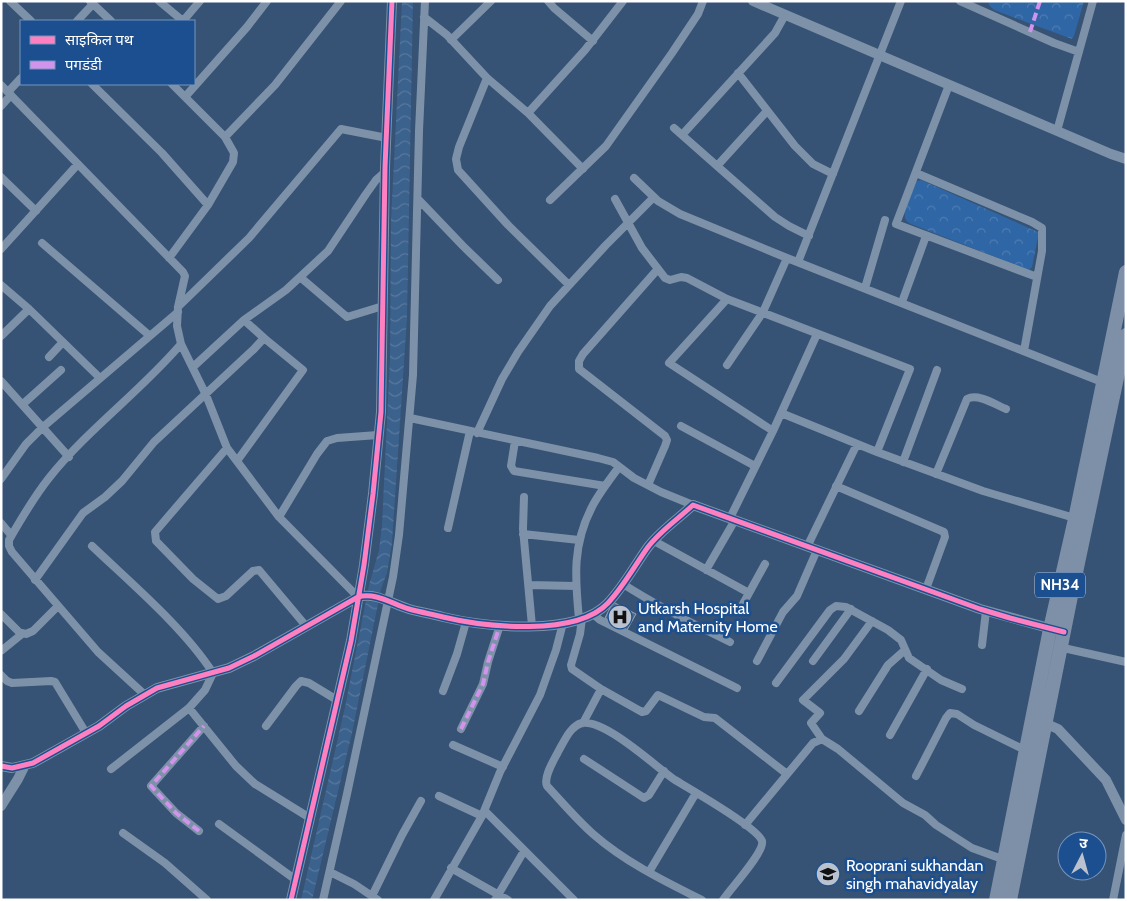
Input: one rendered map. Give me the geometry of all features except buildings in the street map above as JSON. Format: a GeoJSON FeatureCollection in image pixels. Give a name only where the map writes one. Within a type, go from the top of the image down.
{"type":"FeatureCollection","features":[{"type":"Feature","properties":{"kind":"highway","name":"NH34"},"geometry":{"type":"LineString","coordinates":[[1081,519],[1102,382],[1126,272]]}},
{"type":"Feature","properties":{"kind":"highway","name":"NH34"},"geometry":{"type":"LineString","coordinates":[[1010,900],[1039,721],[1057,630],[1081,519],[1123,363],[1126,335]]}},
{"type":"Feature","properties":{"kind":"highway","name":"NH34"},"geometry":{"type":"LineString","coordinates":[[996,900],[1027,751],[1039,721]]}},
{"type":"Feature","properties":{"kind":"street"},"geometry":{"type":"LineString","coordinates":[[10,1],[30,20]]}},
{"type":"Feature","properties":{"kind":"street"},"geometry":{"type":"LineString","coordinates":[[159,1],[182,20]]}},
{"type":"Feature","properties":{"kind":"street"},"geometry":{"type":"LineString","coordinates":[[184,20],[200,1]]}},
{"type":"Feature","properties":{"kind":"street"},"geometry":{"type":"LineString","coordinates":[[185,97],[248,27],[267,1]]}},
{"type":"Feature","properties":{"kind":"street"},"geometry":{"type":"LineString","coordinates":[[225,138],[275,85],[341,1]]}},
{"type":"Feature","properties":{"kind":"street"},"geometry":{"type":"LineString","coordinates":[[292,900],[361,596],[373,494],[380,412],[385,172],[392,1]]}},
{"type":"Feature","properties":{"kind":"street"},"geometry":{"type":"LineString","coordinates":[[323,900],[399,535],[413,375],[419,122],[425,1]]}},
{"type":"Feature","properties":{"kind":"street"},"geometry":{"type":"LineString","coordinates":[[451,40],[491,1]]}},
{"type":"Feature","properties":{"kind":"street"},"geometry":{"type":"LineString","coordinates":[[548,1],[593,41]]}},
{"type":"Feature","properties":{"kind":"street"},"geometry":{"type":"LineString","coordinates":[[528,113],[593,41],[623,1]]}},
{"type":"Feature","properties":{"kind":"street"},"geometry":{"type":"LineString","coordinates":[[550,200],[606,146],[672,54],[698,14],[704,1]]}},
{"type":"Feature","properties":{"kind":"street"},"geometry":{"type":"LineString","coordinates":[[753,1],[1126,159]]}},
{"type":"Feature","properties":{"kind":"street"},"geometry":{"type":"LineString","coordinates":[[798,262],[901,1]]}},
{"type":"Feature","properties":{"kind":"street"},"geometry":{"type":"LineString","coordinates":[[960,1],[1079,52]]}},
{"type":"Feature","properties":{"kind":"street"},"geometry":{"type":"LineString","coordinates":[[980,10],[983,1]]}},
{"type":"Feature","properties":{"kind":"street"},"geometry":{"type":"LineString","coordinates":[[1057,131],[1093,1]]}},
{"type":"Feature","properties":{"kind":"street"},"geometry":{"type":"LineString","coordinates":[[77,20],[91,3],[110,20]]}},
{"type":"Feature","properties":{"kind":"street"},"geometry":{"type":"LineString","coordinates":[[682,135],[775,33],[785,15]]}},
{"type":"Feature","properties":{"kind":"street"},"geometry":{"type":"LineString","coordinates":[[424,17],[451,40],[487,78],[528,113],[583,169]]}},
{"type":"Feature","properties":{"kind":"street"},"geometry":{"type":"LineString","coordinates":[[738,73],[795,146],[813,164],[833,174]]}},
{"type":"Feature","properties":{"kind":"street"},"geometry":{"type":"LineString","coordinates":[[487,78],[458,147],[456,159],[458,170],[508,224],[569,285]]}},
{"type":"Feature","properties":{"kind":"street"},"geometry":{"type":"LineString","coordinates":[[1,106],[20,79]]}},
{"type":"Feature","properties":{"kind":"street"},"geometry":{"type":"LineString","coordinates":[[1,85],[169,258],[184,276],[177,326],[181,344],[206,395],[227,448],[279,516],[361,596]]}},
{"type":"Feature","properties":{"kind":"street"},"geometry":{"type":"LineString","coordinates":[[93,85],[162,152],[208,205]]}},
{"type":"Feature","properties":{"kind":"street"},"geometry":{"type":"LineString","coordinates":[[169,258],[208,205],[234,157],[233,149],[225,138],[173,85]]}},
{"type":"Feature","properties":{"kind":"street"},"geometry":{"type":"LineString","coordinates":[[949,85],[896,224],[1037,277]]}},
{"type":"Feature","properties":{"kind":"street"},"geometry":{"type":"LineString","coordinates":[[717,166],[767,110]]}},
{"type":"Feature","properties":{"kind":"street"},"geometry":{"type":"LineString","coordinates":[[674,128],[775,217],[809,236]]}},
{"type":"Feature","properties":{"kind":"street"},"geometry":{"type":"LineString","coordinates":[[1,479],[26,444],[43,427],[150,336],[248,238],[341,129],[386,138]]}},
{"type":"Feature","properties":{"kind":"street"},"geometry":{"type":"LineString","coordinates":[[1,249],[78,164]]}},
{"type":"Feature","properties":{"kind":"street"},"geometry":{"type":"LineString","coordinates":[[193,367],[244,320],[286,290],[328,251],[376,180],[385,172]]}},
{"type":"Feature","properties":{"kind":"street"},"geometry":{"type":"LineString","coordinates":[[916,173],[1042,228],[1042,251],[1024,351]]}},
{"type":"Feature","properties":{"kind":"street"},"geometry":{"type":"LineString","coordinates":[[2,178],[36,211]]}},
{"type":"Feature","properties":{"kind":"street"},"geometry":{"type":"LineString","coordinates":[[634,178],[654,197],[680,214],[1102,382]]}},
{"type":"Feature","properties":{"kind":"street"},"geometry":{"type":"LineString","coordinates":[[448,528],[474,432],[518,352],[550,306],[654,197]]}},
{"type":"Feature","properties":{"kind":"street"},"geometry":{"type":"LineString","coordinates":[[418,199],[498,280]]}},
{"type":"Feature","properties":{"kind":"street"},"geometry":{"type":"LineString","coordinates":[[615,199],[642,248],[665,278],[670,280],[681,277],[687,278],[727,299],[910,369],[877,452]]}},
{"type":"Feature","properties":{"kind":"street"},"geometry":{"type":"LineString","coordinates":[[865,288],[885,220]]}},
{"type":"Feature","properties":{"kind":"street"},"geometry":{"type":"LineString","coordinates":[[902,302],[926,236]]}},
{"type":"Feature","properties":{"kind":"street"},"geometry":{"type":"LineString","coordinates":[[42,244],[150,336]]}},
{"type":"Feature","properties":{"kind":"street"},"geometry":{"type":"LineString","coordinates":[[727,365],[763,312],[787,258]]}},
{"type":"Feature","properties":{"kind":"street"},"geometry":{"type":"LineString","coordinates":[[648,485],[665,446],[667,440],[665,436],[579,369],[578,364],[583,354],[657,270]]}},
{"type":"Feature","properties":{"kind":"street"},"geometry":{"type":"LineString","coordinates":[[300,277],[346,317],[383,306]]}},
{"type":"Feature","properties":{"kind":"street"},"geometry":{"type":"LineString","coordinates":[[1,285],[29,309],[100,378]]}},
{"type":"Feature","properties":{"kind":"street"},"geometry":{"type":"LineString","coordinates":[[727,299],[669,363],[773,431]]}},
{"type":"Feature","properties":{"kind":"street"},"geometry":{"type":"LineString","coordinates":[[1,336],[29,309]]}},
{"type":"Feature","properties":{"kind":"street"},"geometry":{"type":"LineString","coordinates":[[237,461],[303,370],[244,320]]}},
{"type":"Feature","properties":{"kind":"street"},"geometry":{"type":"LineString","coordinates":[[706,570],[732,519],[817,334]]}},
{"type":"Feature","properties":{"kind":"street"},"geometry":{"type":"LineString","coordinates":[[36,580],[83,513],[105,497],[122,481],[154,442],[206,395],[264,338]]}},
{"type":"Feature","properties":{"kind":"street"},"geometry":{"type":"LineString","coordinates":[[49,357],[63,342]]}},
{"type":"Feature","properties":{"kind":"street"},"geometry":{"type":"LineString","coordinates":[[145,695],[98,652],[12,552],[9,540],[49,479],[68,457],[160,369],[181,344]]}},
{"type":"Feature","properties":{"kind":"street"},"geometry":{"type":"LineString","coordinates":[[23,404],[61,370]]}},
{"type":"Feature","properties":{"kind":"street"},"geometry":{"type":"LineString","coordinates":[[903,462],[937,370]]}},
{"type":"Feature","properties":{"kind":"street"},"geometry":{"type":"LineString","coordinates":[[1,381],[68,457]]}},
{"type":"Feature","properties":{"kind":"street"},"geometry":{"type":"LineString","coordinates":[[936,474],[967,399],[976,397],[1006,409]]}},
{"type":"Feature","properties":{"kind":"street"},"geometry":{"type":"LineString","coordinates":[[781,413],[877,452],[983,491],[1081,519]]}},
{"type":"Feature","properties":{"kind":"street"},"geometry":{"type":"LineString","coordinates":[[410,418],[613,462],[661,492],[693,505],[986,611],[1057,630]]}},
{"type":"Feature","properties":{"kind":"street"},"geometry":{"type":"LineString","coordinates":[[681,426],[755,466]]}},
{"type":"Feature","properties":{"kind":"street"},"geometry":{"type":"LineString","coordinates":[[279,516],[327,441],[337,438],[378,435]]}},
{"type":"Feature","properties":{"kind":"street"},"geometry":{"type":"LineString","coordinates":[[515,441],[511,466],[514,471],[605,486]]}},
{"type":"Feature","properties":{"kind":"street"},"geometry":{"type":"LineString","coordinates":[[757,661],[783,612],[797,596],[812,548],[836,486],[857,444]]}},
{"type":"Feature","properties":{"kind":"street"},"geometry":{"type":"LineString","coordinates":[[227,448],[155,532],[156,541],[193,579],[218,599],[226,596],[253,571],[259,570],[306,626]]}},
{"type":"Feature","properties":{"kind":"street"},"geometry":{"type":"LineString","coordinates":[[619,466],[593,505],[579,540],[575,570],[581,619],[580,634],[571,665],[572,669],[601,689],[642,712],[645,712],[658,695],[704,717],[715,718],[787,774]]}},
{"type":"Feature","properties":{"kind":"street"},"geometry":{"type":"LineString","coordinates":[[836,486],[944,532],[945,537],[926,589]]}},
{"type":"Feature","properties":{"kind":"street"},"geometry":{"type":"LineString","coordinates":[[524,497],[523,534],[532,626]]}},
{"type":"Feature","properties":{"kind":"street"},"geometry":{"type":"LineString","coordinates":[[1,766],[12,768],[33,763],[86,734],[126,706],[157,688],[213,673],[254,656],[361,596],[385,599],[407,608],[466,622],[532,626],[581,619],[593,614],[607,604],[654,541],[693,505]]}},
{"type":"Feature","properties":{"kind":"street"},"geometry":{"type":"LineString","coordinates":[[1,523],[11,535]]}},
{"type":"Feature","properties":{"kind":"street"},"geometry":{"type":"LineString","coordinates":[[523,534],[579,540]]}},
{"type":"Feature","properties":{"kind":"street"},"geometry":{"type":"LineString","coordinates":[[654,541],[749,593]]}},
{"type":"Feature","properties":{"kind":"street"},"geometry":{"type":"LineString","coordinates":[[92,546],[170,622],[200,654],[213,673]]}},
{"type":"Feature","properties":{"kind":"street"},"geometry":{"type":"LineString","coordinates":[[743,604],[765,564]]}},
{"type":"Feature","properties":{"kind":"street"},"geometry":{"type":"LineString","coordinates":[[623,584],[692,624],[730,642]]}},
{"type":"Feature","properties":{"kind":"street"},"geometry":{"type":"LineString","coordinates":[[529,585],[576,586]]}},
{"type":"Feature","properties":{"kind":"street"},"geometry":{"type":"LineString","coordinates":[[1,651],[22,634],[33,631],[58,606]]}},
{"type":"Feature","properties":{"kind":"street"},"geometry":{"type":"LineString","coordinates":[[776,683],[832,608],[840,606],[851,609],[897,636],[909,658],[941,680],[962,689]]}},
{"type":"Feature","properties":{"kind":"street"},"geometry":{"type":"LineString","coordinates":[[813,661],[851,609]]}},
{"type":"Feature","properties":{"kind":"street"},"geometry":{"type":"LineString","coordinates":[[982,645],[986,611]]}},
{"type":"Feature","properties":{"kind":"street"},"geometry":{"type":"LineString","coordinates":[[1,614],[22,634]]}},
{"type":"Feature","properties":{"kind":"street"},"geometry":{"type":"LineString","coordinates":[[593,614],[608,624],[737,688]]}},
{"type":"Feature","properties":{"kind":"street"},"geometry":{"type":"LineString","coordinates":[[872,621],[844,659],[803,700],[820,713],[811,724],[822,739],[838,749],[903,803],[925,815],[942,829],[972,848],[1004,860]]}},
{"type":"Feature","properties":{"kind":"street"},"geometry":{"type":"LineString","coordinates":[[443,691],[457,654],[466,622]]}},
{"type":"Feature","properties":{"kind":"street"},"geometry":{"type":"LineString","coordinates":[[434,900],[483,813],[503,767],[540,695],[556,650],[563,623]]}},
{"type":"Feature","properties":{"kind":"street"},"geometry":{"type":"LineString","coordinates":[[461,729],[483,684],[500,625]]}},
{"type":"Feature","properties":{"kind":"street"},"geometry":{"type":"LineString","coordinates":[[1054,646],[1126,662]]}},
{"type":"Feature","properties":{"kind":"street"},"geometry":{"type":"LineString","coordinates":[[858,711],[888,666],[905,650]]}},
{"type":"Feature","properties":{"kind":"street"},"geometry":{"type":"LineString","coordinates":[[890,735],[927,669]]}},
{"type":"Feature","properties":{"kind":"street"},"geometry":{"type":"LineString","coordinates":[[111,770],[189,708],[205,690],[213,673]]}},
{"type":"Feature","properties":{"kind":"street"},"geometry":{"type":"LineString","coordinates":[[1,675],[12,683],[55,682],[86,734]]}},
{"type":"Feature","properties":{"kind":"street"},"geometry":{"type":"LineString","coordinates":[[266,726],[301,681],[309,682],[337,700]]}},
{"type":"Feature","properties":{"kind":"street"},"geometry":{"type":"LineString","coordinates":[[583,723],[601,689]]}},
{"type":"Feature","properties":{"kind":"street"},"geometry":{"type":"LineString","coordinates":[[189,708],[236,766],[255,784],[310,818]]}},
{"type":"Feature","properties":{"kind":"street"},"geometry":{"type":"LineString","coordinates":[[916,776],[950,713],[957,714],[974,725],[1027,751]]}},
{"type":"Feature","properties":{"kind":"street"},"geometry":{"type":"LineString","coordinates":[[1039,721],[1058,730],[1106,780],[1125,815]]}},
{"type":"Feature","properties":{"kind":"street"},"geometry":{"type":"LineString","coordinates":[[702,900],[616,852],[593,834],[547,786],[545,783],[546,778],[553,761],[565,739],[576,726],[583,723],[601,727],[617,736],[664,771],[745,825],[762,839],[759,854],[723,900]]}},
{"type":"Feature","properties":{"kind":"street"},"geometry":{"type":"LineString","coordinates":[[199,832],[176,813],[150,786],[204,726]]}},
{"type":"Feature","properties":{"kind":"street"},"geometry":{"type":"LineString","coordinates":[[745,825],[813,743],[822,739]]}},
{"type":"Feature","properties":{"kind":"street"},"geometry":{"type":"LineString","coordinates":[[453,746],[503,767]]}},
{"type":"Feature","properties":{"kind":"street"},"geometry":{"type":"LineString","coordinates":[[584,759],[644,798],[649,795],[664,771]]}},
{"type":"Feature","properties":{"kind":"street"},"geometry":{"type":"LineString","coordinates":[[1,806],[25,765]]}},
{"type":"Feature","properties":{"kind":"street"},"geometry":{"type":"LineString","coordinates":[[649,872],[696,793]]}},
{"type":"Feature","properties":{"kind":"street"},"geometry":{"type":"LineString","coordinates":[[439,796],[483,813],[574,900]]}},
{"type":"Feature","properties":{"kind":"street"},"geometry":{"type":"LineString","coordinates":[[330,872],[354,884],[375,898],[402,835],[421,801]]}},
{"type":"Feature","properties":{"kind":"street"},"geometry":{"type":"LineString","coordinates":[[219,824],[296,880]]}},
{"type":"Feature","properties":{"kind":"street"},"geometry":{"type":"LineString","coordinates":[[123,833],[165,863],[207,900]]}},
{"type":"Feature","properties":{"kind":"street"},"geometry":{"type":"LineString","coordinates":[[1113,900],[1126,835]]}},
{"type":"Feature","properties":{"kind":"street"},"geometry":{"type":"LineString","coordinates":[[496,897],[524,851]]}},
{"type":"Feature","properties":{"kind":"street"},"geometry":{"type":"LineString","coordinates":[[451,868],[496,897],[508,900]]}},
{"type":"Feature","properties":{"kind":"green space"},"geometry":{"type":"Polygon","coordinates":[[[990,1],[1084,1],[1072,39],[994,10],[988,4],[990,1]]]}},
{"type":"Feature","properties":{"kind":"green space"},"geometry":{"type":"Polygon","coordinates":[[[921,180],[1038,232],[1032,267],[1029,270],[1026,269],[908,222],[905,219],[907,205],[917,181],[921,180]]]}},
{"type":"Feature","properties":{"kind":"water"},"geometry":{"type":"Polygon","coordinates":[[[402,1],[413,1],[407,318],[392,543],[352,733],[312,900],[301,900],[345,707],[369,585],[379,550],[382,525],[390,357],[391,220],[402,1]]]}},
{"type":"Feature","properties":{"kind":"marked path"},"geometry":{"type":"LineString","coordinates":[[1030,32],[1040,1]]}},
{"type":"Feature","properties":{"kind":"marked path"},"geometry":{"type":"LineString","coordinates":[[461,729],[483,684],[500,625]]}},
{"type":"Feature","properties":{"kind":"marked path"},"geometry":{"type":"LineString","coordinates":[[199,831],[176,813],[151,786],[204,726]]}},
{"type":"Feature","properties":{"kind":"cycle path"},"geometry":{"type":"LineString","coordinates":[[291,900],[351,641],[364,565],[373,494],[381,412],[385,167],[392,1]]}},
{"type":"Feature","properties":{"kind":"cycle path"},"geometry":{"type":"LineString","coordinates":[[1,766],[12,768],[33,763],[99,726],[126,706],[157,688],[229,668],[254,656],[358,597],[378,597],[413,610],[482,624],[529,626],[553,625],[575,621],[593,614],[608,603],[653,541],[693,505],[980,609],[1064,632]]}},
{"type":"Feature","properties":{"kind":"place","name":"Utkarsh Hospital and Maternity Home"},"geometry":{"type":"Point","coordinates":[620,617]}},
{"type":"Feature","properties":{"kind":"place","name":"Rooprani sukhandan singh mahavidyalay"},"geometry":{"type":"Point","coordinates":[828,874]}}]}
